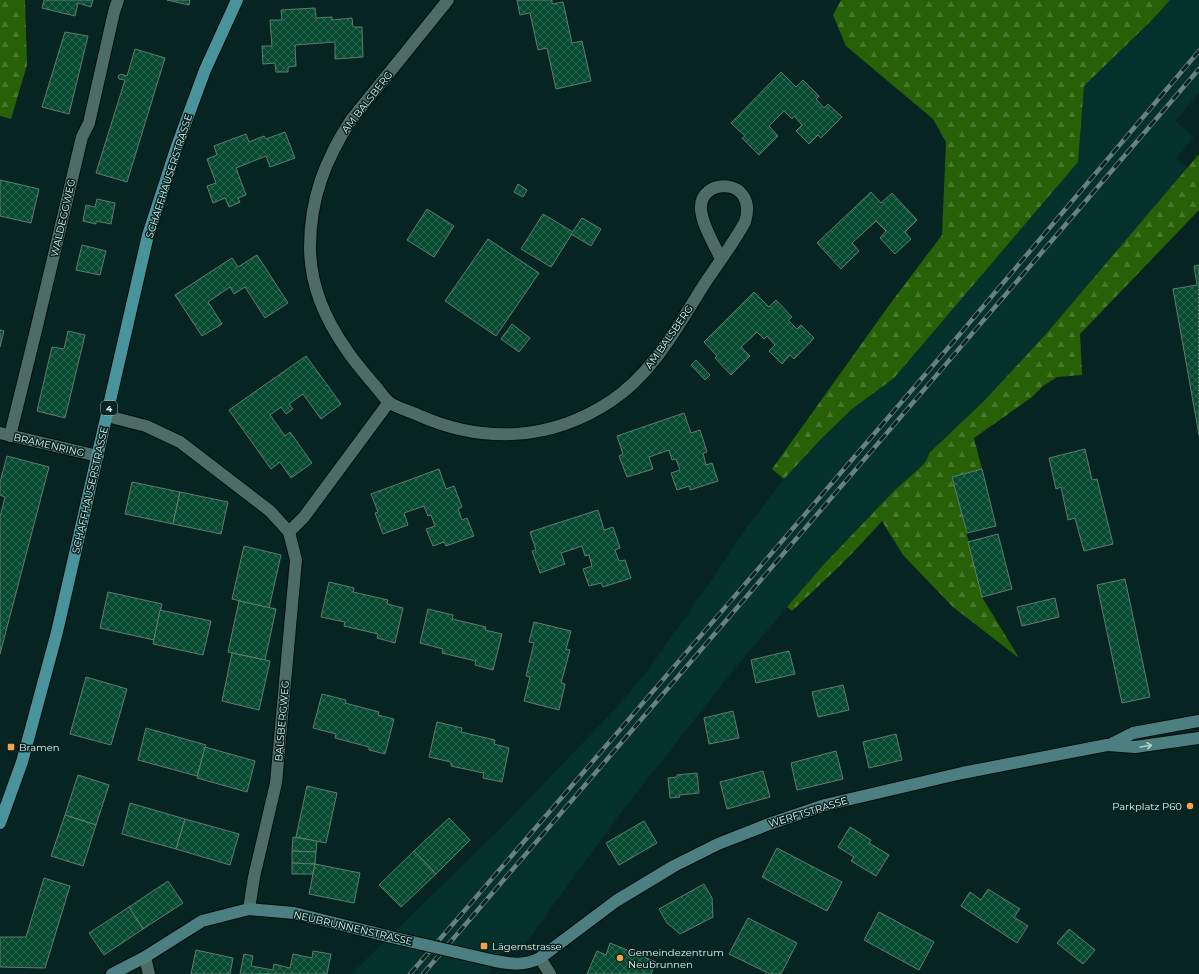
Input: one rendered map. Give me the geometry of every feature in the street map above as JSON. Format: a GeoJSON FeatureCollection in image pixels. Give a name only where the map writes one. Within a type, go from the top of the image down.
{"type":"FeatureCollection","features":[{"type":"Feature","properties":{"kind":"main road","name":"SCHAFFHAUSERSTRASSE"},"geometry":{"type":"LineString","coordinates":[[0,823],[22,762],[64,603],[148,235],[177,146],[205,70],[237,0]]}},
{"type":"Feature","properties":{"kind":"street","name":"WALDEGGWEG"},"geometry":{"type":"LineString","coordinates":[[5,435],[37,326],[82,137],[89,123],[118,0]]}},
{"type":"Feature","properties":{"kind":"street","name":"AM BALSBERG"},"geometry":{"type":"LineString","coordinates":[[448,0],[348,125],[338,141],[325,166],[314,204],[310,227],[312,271],[326,317],[338,338],[356,363],[389,402],[443,426],[480,434],[502,435],[531,432],[551,429],[571,422],[612,401],[647,370],[657,358],[741,230],[747,214],[748,206],[746,199],[742,193],[735,188],[728,186],[713,188],[703,200],[701,208],[704,223],[721,259]]}},
{"type":"Feature","properties":{"kind":"street"},"geometry":{"type":"LineString","coordinates":[[289,532],[304,517],[389,402]]}},
{"type":"Feature","properties":{"kind":"street","name":"BALSBERGWEG"},"geometry":{"type":"LineString","coordinates":[[107,416],[146,426],[180,442],[270,511],[289,532],[296,560],[276,784],[254,877],[249,909]]}},
{"type":"Feature","properties":{"kind":"street","name":"BRAMENRING"},"geometry":{"type":"LineString","coordinates":[[5,435],[98,456]]}},
{"type":"Feature","properties":{"kind":"street","name":"WERFTSTRASSE"},"geometry":{"type":"LineString","coordinates":[[540,958],[616,901],[674,866],[718,844],[769,824],[825,805],[962,773],[1107,745],[1133,733],[1199,721]]}},
{"type":"Feature","properties":{"kind":"street","name":"WERFTSTRASSE"},"geometry":{"type":"LineString","coordinates":[[1107,745],[1135,748],[1199,738]]}},
{"type":"Feature","properties":{"kind":"street","name":"NEUBRUNNENSTRASSE"},"geometry":{"type":"LineString","coordinates":[[112,974],[145,958],[202,921],[249,909],[294,913],[495,961],[523,964],[540,958]]}},
{"type":"Feature","properties":{"kind":"street"},"geometry":{"type":"LineString","coordinates":[[145,958],[149,974]]}},
{"type":"Feature","properties":{"kind":"street"},"geometry":{"type":"LineString","coordinates":[[540,958],[550,974]]}},
{"type":"Feature","properties":{"kind":"shaded area"},"geometry":{"type":"Polygon","coordinates":[[[1170,0],[1199,0],[1199,93],[1175,121],[1194,137],[1176,158],[1188,168],[1046,334],[983,402],[929,452],[923,465],[895,490],[825,563],[740,662],[622,811],[524,945],[525,950],[502,953],[488,974],[351,974],[507,822],[618,706],[648,670],[747,527],[784,479],[820,440],[852,409],[894,378],[1078,162],[1084,86],[1153,19],[1170,0]]]}},
{"type":"Feature","properties":{"kind":"green space"},"geometry":{"type":"Polygon","coordinates":[[[0,0],[25,0],[27,65],[11,119],[0,116],[0,0]]]}},
{"type":"Feature","properties":{"kind":"green space"},"geometry":{"type":"Polygon","coordinates":[[[841,0],[1170,0],[1153,19],[1084,86],[1078,162],[894,378],[852,409],[820,440],[784,479],[772,469],[890,304],[942,235],[946,142],[933,119],[846,46],[833,15],[841,0]]]}},
{"type":"Feature","properties":{"kind":"green space"},"geometry":{"type":"Polygon","coordinates":[[[1199,154],[1199,210],[1080,334],[1082,375],[1057,377],[1043,386],[1032,397],[974,438],[982,469],[953,477],[982,597],[1019,658],[953,607],[903,555],[882,521],[827,578],[792,611],[787,607],[825,563],[895,490],[923,465],[929,453],[983,402],[1046,334],[1199,154]]]}},
{"type":"Feature","properties":{"kind":"building"},"geometry":{"type":"Polygon","coordinates":[[[44,0],[93,0],[91,7],[78,3],[75,16],[42,8],[44,0]]]}},
{"type":"Feature","properties":{"kind":"building"},"geometry":{"type":"Polygon","coordinates":[[[167,0],[190,0],[189,5],[167,0]]]}},
{"type":"Feature","properties":{"kind":"building"},"geometry":{"type":"Polygon","coordinates":[[[517,0],[552,0],[552,4],[563,2],[572,43],[582,41],[591,81],[556,89],[547,48],[538,50],[530,13],[520,15],[517,0]]]}},
{"type":"Feature","properties":{"kind":"building"},"geometry":{"type":"Polygon","coordinates":[[[315,8],[316,18],[332,17],[332,20],[352,18],[353,27],[362,27],[363,57],[335,59],[335,42],[295,45],[296,66],[288,67],[288,72],[276,72],[275,63],[263,64],[262,46],[272,46],[270,20],[282,20],[281,10],[315,8]]]}},
{"type":"Feature","properties":{"kind":"building"},"geometry":{"type":"Polygon","coordinates":[[[65,32],[88,36],[69,114],[42,107],[65,32]]]}},
{"type":"Feature","properties":{"kind":"building"},"geometry":{"type":"Polygon","coordinates":[[[135,49],[165,58],[127,182],[96,173],[125,80],[119,79],[118,76],[121,74],[127,76],[135,49]]]}},
{"type":"Feature","properties":{"kind":"building"},"geometry":{"type":"Polygon","coordinates":[[[781,72],[796,87],[803,80],[819,96],[816,99],[824,108],[828,104],[842,117],[821,138],[818,135],[809,144],[796,131],[802,125],[794,116],[792,119],[784,111],[769,126],[778,136],[759,155],[742,138],[745,136],[731,123],[781,72]]]}},
{"type":"Feature","properties":{"kind":"building"},"geometry":{"type":"Polygon","coordinates":[[[285,132],[295,158],[270,167],[266,156],[236,168],[246,195],[238,198],[240,202],[229,207],[225,198],[213,203],[207,186],[216,183],[207,159],[217,155],[214,146],[246,134],[249,142],[264,136],[266,139],[285,132]]]}},
{"type":"Feature","properties":{"kind":"building"},"geometry":{"type":"Polygon","coordinates":[[[0,180],[39,189],[31,223],[0,216],[0,180]]]}},
{"type":"Feature","properties":{"kind":"building"},"geometry":{"type":"Polygon","coordinates":[[[518,184],[527,190],[523,197],[514,192],[518,184]]]}},
{"type":"Feature","properties":{"kind":"building"},"geometry":{"type":"Polygon","coordinates":[[[871,192],[881,203],[892,193],[917,220],[905,232],[911,239],[895,254],[880,238],[886,231],[876,221],[852,243],[859,251],[841,269],[817,243],[871,192]]]}},
{"type":"Feature","properties":{"kind":"building"},"geometry":{"type":"Polygon","coordinates":[[[97,199],[115,203],[111,224],[96,221],[96,224],[83,221],[86,205],[95,207],[97,199]]]}},
{"type":"Feature","properties":{"kind":"building"},"geometry":{"type":"Polygon","coordinates":[[[427,209],[454,226],[434,257],[407,240],[427,209]]]}},
{"type":"Feature","properties":{"kind":"building"},"geometry":{"type":"Polygon","coordinates":[[[543,214],[573,232],[551,267],[521,249],[543,214]]]}},
{"type":"Feature","properties":{"kind":"building"},"geometry":{"type":"Polygon","coordinates":[[[582,218],[601,229],[591,246],[571,234],[582,218]]]}},
{"type":"Feature","properties":{"kind":"building"},"geometry":{"type":"Polygon","coordinates":[[[488,239],[539,273],[496,336],[445,301],[488,239]]]}},
{"type":"Feature","properties":{"kind":"building"},"geometry":{"type":"Polygon","coordinates":[[[82,245],[106,251],[100,275],[76,270],[82,245]]]}},
{"type":"Feature","properties":{"kind":"building"},"geometry":{"type":"Polygon","coordinates":[[[257,255],[288,303],[265,318],[245,287],[234,294],[230,287],[208,302],[222,324],[202,336],[175,295],[232,258],[238,267],[257,255]]]}},
{"type":"Feature","properties":{"kind":"building"},"geometry":{"type":"Polygon","coordinates":[[[1199,265],[1199,435],[1173,289],[1197,285],[1194,266],[1199,265]]]}},
{"type":"Feature","properties":{"kind":"building"},"geometry":{"type":"Polygon","coordinates":[[[754,292],[769,307],[776,300],[792,317],[788,320],[797,329],[801,325],[814,338],[794,359],[790,355],[782,364],[769,351],[775,345],[767,336],[764,339],[757,332],[741,347],[750,356],[731,375],[715,358],[717,356],[704,342],[754,292]]]}},
{"type":"Feature","properties":{"kind":"building"},"geometry":{"type":"Polygon","coordinates":[[[512,324],[530,338],[519,352],[501,339],[512,324]]]}},
{"type":"Feature","properties":{"kind":"building"},"geometry":{"type":"Polygon","coordinates":[[[0,330],[4,331],[0,347],[0,330]]]}},
{"type":"Feature","properties":{"kind":"building"},"geometry":{"type":"Polygon","coordinates":[[[68,331],[85,335],[65,418],[37,411],[52,347],[64,349],[68,331]]]}},
{"type":"Feature","properties":{"kind":"building"},"geometry":{"type":"Polygon","coordinates":[[[306,356],[341,404],[321,419],[303,394],[289,404],[293,409],[286,414],[281,407],[270,415],[285,436],[290,432],[312,463],[291,478],[280,462],[271,469],[229,410],[306,356]]]}},
{"type":"Feature","properties":{"kind":"building"},"geometry":{"type":"Polygon","coordinates":[[[696,360],[710,375],[705,380],[691,365],[696,360]]]}},
{"type":"Feature","properties":{"kind":"building"},"geometry":{"type":"Polygon","coordinates":[[[684,413],[691,433],[700,430],[707,452],[703,453],[706,465],[712,463],[718,481],[690,490],[689,486],[677,490],[671,473],[680,470],[676,459],[672,460],[669,450],[649,457],[653,469],[627,477],[619,456],[623,454],[617,436],[684,413]]]}},
{"type":"Feature","properties":{"kind":"building"},"geometry":{"type":"Polygon","coordinates":[[[1085,449],[1092,480],[1097,479],[1113,544],[1084,551],[1075,518],[1068,520],[1061,487],[1056,489],[1049,458],[1085,449]]]}},
{"type":"Feature","properties":{"kind":"building"},"geometry":{"type":"Polygon","coordinates":[[[7,456],[49,467],[0,654],[0,517],[5,497],[0,495],[0,482],[7,456]]]}},
{"type":"Feature","properties":{"kind":"building"},"geometry":{"type":"Polygon","coordinates":[[[439,469],[446,489],[454,486],[462,507],[458,509],[462,520],[467,518],[474,536],[446,546],[444,542],[433,546],[426,529],[435,526],[431,515],[428,516],[424,506],[404,513],[408,525],[383,534],[375,513],[378,512],[371,494],[439,469]]]}},
{"type":"Feature","properties":{"kind":"building"},"geometry":{"type":"Polygon","coordinates":[[[982,469],[996,526],[967,533],[952,477],[982,469]]]}},
{"type":"Feature","properties":{"kind":"building"},"geometry":{"type":"Polygon","coordinates":[[[132,482],[180,492],[173,524],[125,514],[132,482]]]}},
{"type":"Feature","properties":{"kind":"building"},"geometry":{"type":"Polygon","coordinates":[[[180,492],[228,502],[221,534],[173,524],[180,492]]]}},
{"type":"Feature","properties":{"kind":"building"},"geometry":{"type":"Polygon","coordinates":[[[598,510],[604,530],[613,527],[620,548],[615,550],[619,561],[625,560],[631,578],[603,587],[601,583],[589,586],[583,569],[592,566],[589,555],[585,556],[582,546],[561,553],[565,564],[540,573],[532,551],[536,550],[530,532],[598,510]]]}},
{"type":"Feature","properties":{"kind":"building"},"geometry":{"type":"Polygon","coordinates":[[[998,534],[1012,589],[982,597],[968,542],[998,534]]]}},
{"type":"Feature","properties":{"kind":"building"},"geometry":{"type":"Polygon","coordinates":[[[244,546],[281,555],[269,608],[232,599],[244,546]]]}},
{"type":"Feature","properties":{"kind":"building"},"geometry":{"type":"Polygon","coordinates":[[[1125,579],[1150,697],[1122,703],[1097,585],[1125,579]]]}},
{"type":"Feature","properties":{"kind":"building"},"geometry":{"type":"Polygon","coordinates":[[[329,582],[354,588],[353,592],[388,600],[387,604],[403,608],[395,643],[377,638],[378,634],[344,626],[345,622],[321,617],[329,582]]]}},
{"type":"Feature","properties":{"kind":"building"},"geometry":{"type":"Polygon","coordinates":[[[108,592],[162,604],[154,640],[100,628],[108,592]]]}},
{"type":"Feature","properties":{"kind":"building"},"geometry":{"type":"Polygon","coordinates":[[[1055,598],[1059,617],[1022,626],[1017,607],[1055,598]]]}},
{"type":"Feature","properties":{"kind":"building"},"geometry":{"type":"Polygon","coordinates":[[[239,601],[276,609],[265,660],[228,652],[239,601]]]}},
{"type":"Feature","properties":{"kind":"building"},"geometry":{"type":"Polygon","coordinates":[[[428,609],[453,615],[452,619],[486,627],[485,630],[502,634],[493,670],[475,665],[476,661],[442,653],[443,649],[420,643],[428,609]]]}},
{"type":"Feature","properties":{"kind":"building"},"geometry":{"type":"Polygon","coordinates":[[[160,610],[211,621],[203,655],[153,644],[160,610]]]}},
{"type":"Feature","properties":{"kind":"building"},"geometry":{"type":"Polygon","coordinates":[[[534,622],[571,631],[566,649],[570,650],[561,683],[565,684],[559,710],[524,701],[530,677],[526,676],[534,643],[529,642],[534,622]]]}},
{"type":"Feature","properties":{"kind":"building"},"geometry":{"type":"Polygon","coordinates":[[[789,651],[795,674],[756,683],[751,660],[789,651]]]}},
{"type":"Feature","properties":{"kind":"building"},"geometry":{"type":"Polygon","coordinates":[[[232,653],[270,661],[259,710],[222,701],[232,653]]]}},
{"type":"Feature","properties":{"kind":"building"},"geometry":{"type":"Polygon","coordinates":[[[86,677],[127,689],[111,745],[70,734],[86,677]]]}},
{"type":"Feature","properties":{"kind":"building"},"geometry":{"type":"Polygon","coordinates":[[[843,685],[849,710],[818,717],[812,692],[843,685]]]}},
{"type":"Feature","properties":{"kind":"building"},"geometry":{"type":"Polygon","coordinates":[[[322,694],[346,700],[345,703],[379,712],[378,715],[394,719],[385,754],[369,750],[369,747],[335,738],[336,734],[313,728],[322,694]]]}},
{"type":"Feature","properties":{"kind":"building"},"geometry":{"type":"Polygon","coordinates":[[[733,711],[739,738],[709,744],[704,718],[733,711]]]}},
{"type":"Feature","properties":{"kind":"building"},"geometry":{"type":"Polygon","coordinates":[[[437,722],[462,728],[461,732],[495,740],[494,744],[509,748],[502,782],[483,778],[484,773],[451,766],[451,762],[429,757],[437,722]]]}},
{"type":"Feature","properties":{"kind":"building"},"geometry":{"type":"Polygon","coordinates":[[[146,728],[206,745],[197,776],[138,760],[146,728]]]}},
{"type":"Feature","properties":{"kind":"building"},"geometry":{"type":"Polygon","coordinates":[[[896,734],[902,760],[869,768],[863,742],[896,734]]]}},
{"type":"Feature","properties":{"kind":"building"},"geometry":{"type":"Polygon","coordinates":[[[205,747],[255,761],[247,792],[197,778],[205,747]]]}},
{"type":"Feature","properties":{"kind":"building"},"geometry":{"type":"Polygon","coordinates":[[[836,751],[843,779],[797,790],[791,763],[836,751]]]}},
{"type":"Feature","properties":{"kind":"building"},"geometry":{"type":"Polygon","coordinates":[[[763,771],[770,797],[727,809],[720,782],[763,771]]]}},
{"type":"Feature","properties":{"kind":"building"},"geometry":{"type":"Polygon","coordinates":[[[697,773],[699,793],[679,795],[680,797],[670,798],[668,778],[677,777],[677,775],[697,773]]]}},
{"type":"Feature","properties":{"kind":"building"},"geometry":{"type":"Polygon","coordinates":[[[78,775],[109,785],[96,825],[65,815],[78,775]]]}},
{"type":"Feature","properties":{"kind":"building"},"geometry":{"type":"Polygon","coordinates":[[[307,786],[337,793],[326,843],[296,837],[307,786]]]}},
{"type":"Feature","properties":{"kind":"building"},"geometry":{"type":"Polygon","coordinates":[[[130,803],[185,819],[176,849],[122,834],[130,803]]]}},
{"type":"Feature","properties":{"kind":"building"},"geometry":{"type":"Polygon","coordinates":[[[65,815],[96,825],[83,866],[51,856],[65,815]]]}},
{"type":"Feature","properties":{"kind":"building"},"geometry":{"type":"Polygon","coordinates":[[[449,818],[470,840],[436,874],[414,851],[449,818]]]}},
{"type":"Feature","properties":{"kind":"building"},"geometry":{"type":"Polygon","coordinates":[[[185,819],[239,834],[230,865],[176,849],[185,819]]]}},
{"type":"Feature","properties":{"kind":"building"},"geometry":{"type":"Polygon","coordinates":[[[644,821],[657,843],[619,865],[606,843],[644,821]]]}},
{"type":"Feature","properties":{"kind":"building"},"geometry":{"type":"Polygon","coordinates":[[[850,827],[871,840],[869,843],[889,855],[876,876],[851,861],[854,857],[838,847],[850,827]]]}},
{"type":"Feature","properties":{"kind":"building"},"geometry":{"type":"Polygon","coordinates":[[[293,837],[317,841],[316,852],[292,851],[293,837]]]}},
{"type":"Feature","properties":{"kind":"building"},"geometry":{"type":"Polygon","coordinates":[[[777,848],[842,882],[827,911],[762,877],[777,848]]]}},
{"type":"Feature","properties":{"kind":"building"},"geometry":{"type":"Polygon","coordinates":[[[292,851],[316,852],[315,864],[292,863],[292,851]]]}},
{"type":"Feature","properties":{"kind":"building"},"geometry":{"type":"Polygon","coordinates":[[[414,851],[436,874],[401,907],[379,885],[414,851]]]}},
{"type":"Feature","properties":{"kind":"building"},"geometry":{"type":"Polygon","coordinates":[[[292,863],[315,864],[313,874],[292,874],[292,863]]]}},
{"type":"Feature","properties":{"kind":"building"},"geometry":{"type":"Polygon","coordinates":[[[315,864],[360,873],[354,903],[309,894],[315,864]]]}},
{"type":"Feature","properties":{"kind":"building"},"geometry":{"type":"Polygon","coordinates":[[[44,878],[70,886],[45,968],[0,967],[0,937],[26,937],[44,878]]]}},
{"type":"Feature","properties":{"kind":"building"},"geometry":{"type":"Polygon","coordinates":[[[168,881],[183,903],[143,929],[129,907],[168,881]]]}},
{"type":"Feature","properties":{"kind":"building"},"geometry":{"type":"Polygon","coordinates":[[[704,884],[712,898],[713,917],[680,934],[667,923],[659,909],[704,884]]]}},
{"type":"Feature","properties":{"kind":"building"},"geometry":{"type":"Polygon","coordinates":[[[988,889],[1020,909],[1014,917],[1028,926],[1017,943],[961,906],[970,892],[981,900],[988,889]]]}},
{"type":"Feature","properties":{"kind":"building"},"geometry":{"type":"Polygon","coordinates":[[[129,907],[143,929],[104,955],[89,933],[129,907]]]}},
{"type":"Feature","properties":{"kind":"building"},"geometry":{"type":"Polygon","coordinates":[[[879,912],[934,942],[919,970],[864,940],[879,912]]]}},
{"type":"Feature","properties":{"kind":"building"},"geometry":{"type":"Polygon","coordinates":[[[748,918],[797,943],[781,974],[770,974],[729,954],[748,918]]]}},
{"type":"Feature","properties":{"kind":"building"},"geometry":{"type":"Polygon","coordinates":[[[1069,929],[1095,950],[1083,964],[1057,943],[1069,929]]]}},
{"type":"Feature","properties":{"kind":"building","name":"Gemeindezentrum Neubrunnen"},"geometry":{"type":"Polygon","coordinates":[[[610,943],[656,962],[651,974],[587,974],[597,951],[606,955],[610,943]]]}},
{"type":"Feature","properties":{"kind":"building"},"geometry":{"type":"Polygon","coordinates":[[[196,950],[233,958],[230,974],[191,974],[196,950]]]}},
{"type":"Feature","properties":{"kind":"building"},"geometry":{"type":"Polygon","coordinates":[[[313,951],[331,954],[327,974],[240,974],[244,954],[253,956],[251,966],[273,970],[274,964],[290,968],[293,954],[312,958],[313,951]]]}},
{"type":"Feature","properties":{"kind":"railway"},"geometry":{"type":"LineString","coordinates":[[410,974],[954,341],[1199,51]]}},
{"type":"Feature","properties":{"kind":"railway"},"geometry":{"type":"LineString","coordinates":[[423,974],[1199,69]]}},
{"type":"Feature","properties":{"kind":"place","name":"Bramen"},"geometry":{"type":"Point","coordinates":[11,747]}},
{"type":"Feature","properties":{"kind":"place","name":"Parkplatz P60"},"geometry":{"type":"Point","coordinates":[1190,806]}},
{"type":"Feature","properties":{"kind":"place","name":"Lägernstrasse"},"geometry":{"type":"Point","coordinates":[484,946]}},
{"type":"Feature","properties":{"kind":"place","name":"Gemeindezentrum Neubrunnen"},"geometry":{"type":"Point","coordinates":[620,958]}}]}
